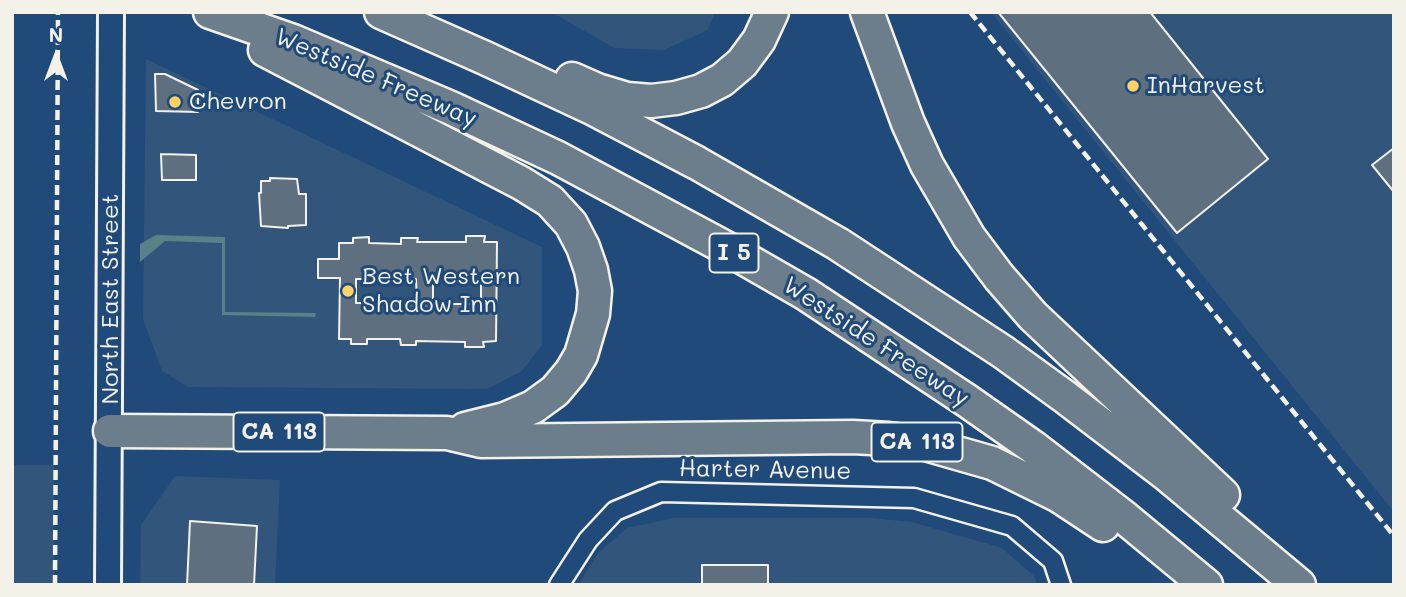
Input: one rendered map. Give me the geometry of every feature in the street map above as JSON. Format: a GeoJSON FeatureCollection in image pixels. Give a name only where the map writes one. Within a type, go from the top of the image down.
{"type":"FeatureCollection","features":[{"type":"Feature","properties":{"kind":"highway"},"geometry":{"type":"LineString","coordinates":[[197,12],[230,33],[521,183],[550,201],[571,224],[587,258],[595,291],[591,325],[582,355],[555,391],[533,407],[505,419],[447,433]]}},
{"type":"Feature","properties":{"kind":"highway","name":"Westside Freeway"},"geometry":{"type":"LineString","coordinates":[[210,12],[293,41],[451,108],[558,159],[726,248],[806,294],[1032,447],[1125,518],[1206,585]]}},
{"type":"Feature","properties":{"kind":"highway"},"geometry":{"type":"LineString","coordinates":[[383,13],[496,45],[597,90],[627,99],[651,101],[701,91],[722,80],[742,63],[759,40],[772,12]]}},
{"type":"Feature","properties":{"kind":"highway"},"geometry":{"type":"LineString","coordinates":[[867,12],[927,165],[968,237],[999,277],[1086,369],[1319,585]]}},
{"type":"Feature","properties":{"kind":"highway","name":"I 5"},"geometry":{"type":"LineString","coordinates":[[383,13],[594,109],[697,163],[838,244],[981,337],[1065,397],[1166,474],[1299,585]]}},
{"type":"Feature","properties":{"kind":"highway","name":"CA 113"},"geometry":{"type":"LineString","coordinates":[[110,431],[447,433],[481,441],[853,437],[922,443],[992,463],[1059,496],[1106,527],[1180,585]]}},
{"type":"Feature","properties":{"kind":"main road","name":"North East Street"},"geometry":{"type":"LineString","coordinates":[[108,585],[111,12]]}},
{"type":"Feature","properties":{"kind":"street","name":"Harter Avenue"},"geometry":{"type":"LineString","coordinates":[[559,585],[588,540],[615,511],[662,492],[914,498],[1012,526],[1053,561],[1061,585]]}},
{"type":"Feature","properties":{"kind":"shaded area"},"geometry":{"type":"Polygon","coordinates":[[[551,12],[715,12],[708,30],[664,50],[614,48],[551,12]]]}},
{"type":"Feature","properties":{"kind":"shaded area"},"geometry":{"type":"Polygon","coordinates":[[[991,12],[1394,12],[1394,512],[1184,252],[991,12]]]}},
{"type":"Feature","properties":{"kind":"shaded area"},"geometry":{"type":"Polygon","coordinates":[[[146,59],[542,247],[542,345],[522,371],[487,389],[188,387],[162,371],[143,319],[146,59]]]}},
{"type":"Feature","properties":{"kind":"shaded area"},"geometry":{"type":"Polygon","coordinates":[[[12,465],[54,465],[54,585],[12,585],[12,465]]]}},
{"type":"Feature","properties":{"kind":"shaded area"},"geometry":{"type":"Polygon","coordinates":[[[175,476],[280,480],[275,585],[140,585],[141,525],[175,476]]]}},
{"type":"Feature","properties":{"kind":"shaded area"},"geometry":{"type":"Polygon","coordinates":[[[673,518],[872,518],[912,522],[1002,548],[1034,576],[1037,585],[578,585],[598,553],[627,528],[673,518]]]}},
{"type":"Feature","properties":{"kind":"green space"},"geometry":{"type":"Polygon","coordinates":[[[156,235],[225,237],[225,312],[316,313],[315,317],[222,315],[222,243],[165,241],[140,262],[140,244],[156,235]]]}},
{"type":"Feature","properties":{"kind":"building","name":"InHarvest"},"geometry":{"type":"Polygon","coordinates":[[[998,12],[1150,12],[1268,159],[1177,233],[998,12]]]}},
{"type":"Feature","properties":{"kind":"building"},"geometry":{"type":"Polygon","coordinates":[[[155,74],[165,74],[198,90],[198,112],[156,111],[155,74]]]}},
{"type":"Feature","properties":{"kind":"building"},"geometry":{"type":"Polygon","coordinates":[[[1394,148],[1394,192],[1372,165],[1394,148]]]}},
{"type":"Feature","properties":{"kind":"building"},"geometry":{"type":"Polygon","coordinates":[[[161,154],[196,155],[196,180],[162,180],[161,154]]]}},
{"type":"Feature","properties":{"kind":"building"},"geometry":{"type":"Polygon","coordinates":[[[270,178],[297,179],[299,194],[306,194],[306,225],[288,228],[261,226],[261,181],[270,181],[270,178]]]}},
{"type":"Feature","properties":{"kind":"building","name":"Best Western Shadow Inn"},"geometry":{"type":"Polygon","coordinates":[[[466,236],[485,236],[484,242],[497,242],[496,341],[483,342],[484,347],[465,347],[465,342],[416,341],[416,345],[401,345],[400,339],[367,339],[367,344],[351,344],[351,339],[339,339],[340,278],[318,278],[318,259],[339,259],[339,243],[353,243],[353,238],[369,237],[369,243],[401,244],[401,238],[418,238],[417,242],[466,242],[466,236]],[[356,279],[356,303],[417,303],[416,279],[356,279]],[[433,279],[433,304],[481,304],[481,280],[433,279]]]}},
{"type":"Feature","properties":{"kind":"building"},"geometry":{"type":"Polygon","coordinates":[[[190,521],[257,526],[254,585],[187,585],[190,521]]]}},
{"type":"Feature","properties":{"kind":"building"},"geometry":{"type":"Polygon","coordinates":[[[702,565],[768,565],[768,585],[702,585],[702,565]]]}},
{"type":"Feature","properties":{"kind":"railway"},"geometry":{"type":"LineString","coordinates":[[55,585],[58,12]]}},
{"type":"Feature","properties":{"kind":"railway"},"geometry":{"type":"LineString","coordinates":[[970,12],[1394,536]]}},
{"type":"Feature","properties":{"kind":"place","name":"InHarvest"},"geometry":{"type":"Point","coordinates":[1133,86]}},
{"type":"Feature","properties":{"kind":"place","name":"Chevron"},"geometry":{"type":"Point","coordinates":[175,102]}},
{"type":"Feature","properties":{"kind":"place","name":"Best Western Shadow Inn"},"geometry":{"type":"Point","coordinates":[348,291]}}]}
